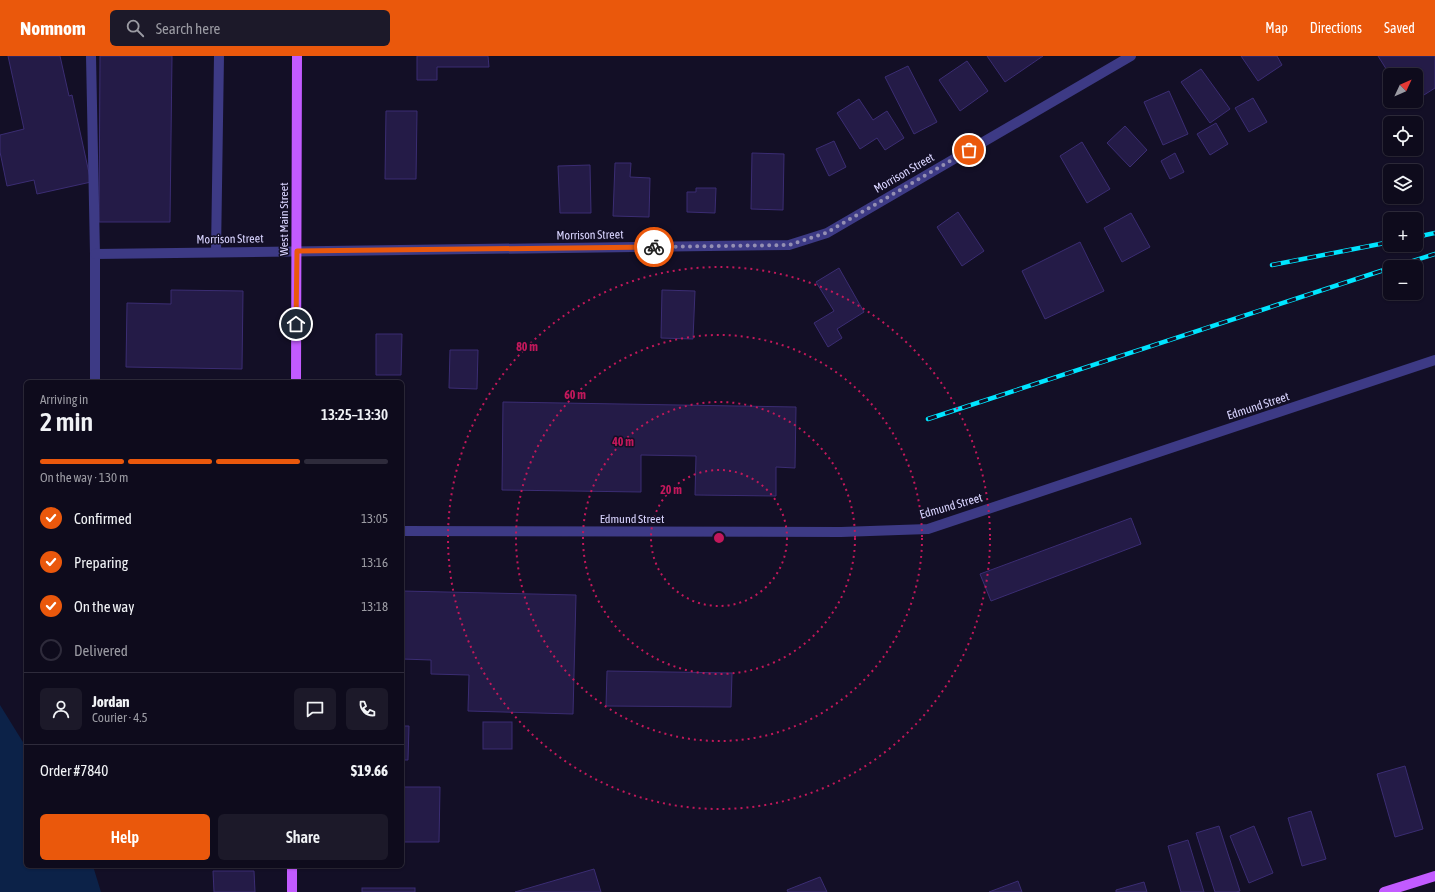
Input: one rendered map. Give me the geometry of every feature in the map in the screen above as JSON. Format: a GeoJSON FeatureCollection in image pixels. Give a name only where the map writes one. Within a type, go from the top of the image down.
{"type":"FeatureCollection","features":[{"type":"Feature","properties":{"kind":"main road","name":"West Main Street"},"geometry":{"type":"LineString","coordinates":[[296,380],[297,56]]}},
{"type":"Feature","properties":{"kind":"main road"},"geometry":{"type":"LineString","coordinates":[[292,868],[292,892]]}},
{"type":"Feature","properties":{"kind":"main road"},"geometry":{"type":"LineString","coordinates":[[1384,892],[1435,876]]}},
{"type":"Feature","properties":{"kind":"street"},"geometry":{"type":"LineString","coordinates":[[91,56],[95,254],[95,380]]}},
{"type":"Feature","properties":{"kind":"street"},"geometry":{"type":"LineString","coordinates":[[216,252],[219,56]]}},
{"type":"Feature","properties":{"kind":"street","name":"Morrison Street"},"geometry":{"type":"LineString","coordinates":[[95,254],[789,245],[826,233],[1131,56]]}},
{"type":"Feature","properties":{"kind":"street","name":"Edmund Street"},"geometry":{"type":"LineString","coordinates":[[404,531],[840,532],[928,529],[1435,360]]}},
{"type":"Feature","properties":{"kind":"water"},"geometry":{"type":"Polygon","coordinates":[[[0,705],[24,744],[24,868],[94,868],[101,892],[0,892],[0,705]]]}},
{"type":"Feature","properties":{"kind":"building"},"geometry":{"type":"Polygon","coordinates":[[[8,56],[60,56],[69,96],[72,95],[91,182],[37,194],[34,180],[7,186],[0,152],[0,135],[24,129],[8,56]]]}},
{"type":"Feature","properties":{"kind":"building"},"geometry":{"type":"Polygon","coordinates":[[[100,56],[172,56],[170,222],[99,222],[100,56]]]}},
{"type":"Feature","properties":{"kind":"building"},"geometry":{"type":"Polygon","coordinates":[[[417,56],[488,56],[489,67],[437,67],[437,80],[417,80],[417,56]]]}},
{"type":"Feature","properties":{"kind":"building"},"geometry":{"type":"Polygon","coordinates":[[[987,56],[1043,56],[1005,82],[987,56]]]}},
{"type":"Feature","properties":{"kind":"building"},"geometry":{"type":"Polygon","coordinates":[[[1241,56],[1277,56],[1282,65],[1258,81],[1241,56]]]}},
{"type":"Feature","properties":{"kind":"building"},"geometry":{"type":"Polygon","coordinates":[[[1378,56],[1435,56],[1435,88],[1423,96],[1423,68],[1386,68],[1378,56]]]}},
{"type":"Feature","properties":{"kind":"building"},"geometry":{"type":"Polygon","coordinates":[[[967,61],[988,91],[960,111],[939,80],[967,61]]]}},
{"type":"Feature","properties":{"kind":"building"},"geometry":{"type":"Polygon","coordinates":[[[908,66],[937,122],[914,134],[885,77],[908,66]]]}},
{"type":"Feature","properties":{"kind":"building"},"geometry":{"type":"Polygon","coordinates":[[[1201,69],[1230,109],[1210,123],[1181,82],[1201,69]]]}},
{"type":"Feature","properties":{"kind":"building"},"geometry":{"type":"Polygon","coordinates":[[[1169,91],[1188,134],[1163,145],[1144,102],[1169,91]]]}},
{"type":"Feature","properties":{"kind":"building"},"geometry":{"type":"Polygon","coordinates":[[[1253,98],[1267,122],[1249,132],[1235,108],[1253,98]]]}},
{"type":"Feature","properties":{"kind":"building"},"geometry":{"type":"Polygon","coordinates":[[[859,99],[873,120],[887,111],[904,138],[885,150],[877,138],[860,149],[837,113],[859,99]]]}},
{"type":"Feature","properties":{"kind":"building"},"geometry":{"type":"Polygon","coordinates":[[[386,111],[417,111],[416,179],[385,179],[386,111]]]}},
{"type":"Feature","properties":{"kind":"building"},"geometry":{"type":"Polygon","coordinates":[[[1216,123],[1228,144],[1210,155],[1197,134],[1216,123]]]}},
{"type":"Feature","properties":{"kind":"building"},"geometry":{"type":"Polygon","coordinates":[[[1125,126],[1147,150],[1130,167],[1107,143],[1125,126]]]}},
{"type":"Feature","properties":{"kind":"building"},"geometry":{"type":"Polygon","coordinates":[[[834,141],[846,167],[829,176],[816,149],[834,141]]]}},
{"type":"Feature","properties":{"kind":"building"},"geometry":{"type":"Polygon","coordinates":[[[1082,142],[1110,189],[1087,203],[1060,156],[1082,142]]]}},
{"type":"Feature","properties":{"kind":"building"},"geometry":{"type":"Polygon","coordinates":[[[752,153],[784,154],[783,210],[751,209],[752,153]]]}},
{"type":"Feature","properties":{"kind":"building"},"geometry":{"type":"Polygon","coordinates":[[[1175,153],[1184,172],[1170,179],[1161,161],[1175,153]]]}},
{"type":"Feature","properties":{"kind":"building"},"geometry":{"type":"Polygon","coordinates":[[[615,163],[631,163],[630,177],[650,178],[649,217],[613,216],[615,163]]]}},
{"type":"Feature","properties":{"kind":"building"},"geometry":{"type":"Polygon","coordinates":[[[590,165],[591,213],[560,213],[558,166],[590,165]]]}},
{"type":"Feature","properties":{"kind":"building"},"geometry":{"type":"Polygon","coordinates":[[[696,188],[716,188],[715,213],[687,212],[687,192],[696,192],[696,188]]]}},
{"type":"Feature","properties":{"kind":"building"},"geometry":{"type":"Polygon","coordinates":[[[958,212],[984,251],[962,266],[937,227],[958,212]]]}},
{"type":"Feature","properties":{"kind":"building"},"geometry":{"type":"Polygon","coordinates":[[[1131,213],[1150,247],[1122,262],[1104,228],[1131,213]]]}},
{"type":"Feature","properties":{"kind":"building"},"geometry":{"type":"Polygon","coordinates":[[[1080,242],[1104,291],[1045,319],[1022,271],[1080,242]]]}},
{"type":"Feature","properties":{"kind":"building"},"geometry":{"type":"Polygon","coordinates":[[[839,268],[864,312],[837,329],[842,338],[828,347],[814,323],[834,311],[816,282],[839,268]]]}},
{"type":"Feature","properties":{"kind":"building"},"geometry":{"type":"Polygon","coordinates":[[[171,290],[243,291],[242,369],[126,367],[127,303],[171,304],[171,290]]]}},
{"type":"Feature","properties":{"kind":"building"},"geometry":{"type":"Polygon","coordinates":[[[662,290],[695,291],[693,339],[661,338],[662,290]]]}},
{"type":"Feature","properties":{"kind":"building"},"geometry":{"type":"Polygon","coordinates":[[[376,334],[402,334],[401,375],[376,375],[376,334]]]}},
{"type":"Feature","properties":{"kind":"building"},"geometry":{"type":"Polygon","coordinates":[[[450,350],[478,350],[477,389],[449,388],[450,350]]]}},
{"type":"Feature","properties":{"kind":"building"},"geometry":{"type":"Polygon","coordinates":[[[503,402],[796,407],[795,468],[776,467],[776,496],[695,495],[696,456],[641,455],[641,492],[502,490],[503,402]]]}},
{"type":"Feature","properties":{"kind":"building"},"geometry":{"type":"Polygon","coordinates":[[[1131,518],[1141,544],[991,601],[980,574],[1131,518]]]}},
{"type":"Feature","properties":{"kind":"building"},"geometry":{"type":"Polygon","coordinates":[[[404,591],[576,595],[573,714],[468,711],[469,675],[431,674],[431,660],[404,659],[404,591]]]}},
{"type":"Feature","properties":{"kind":"building"},"geometry":{"type":"Polygon","coordinates":[[[607,671],[732,673],[731,707],[606,706],[607,671]]]}},
{"type":"Feature","properties":{"kind":"building"},"geometry":{"type":"Polygon","coordinates":[[[483,722],[512,722],[512,749],[483,749],[483,722]]]}},
{"type":"Feature","properties":{"kind":"building"},"geometry":{"type":"Polygon","coordinates":[[[404,726],[409,726],[408,760],[404,760],[404,726]]]}},
{"type":"Feature","properties":{"kind":"building"},"geometry":{"type":"Polygon","coordinates":[[[1405,766],[1423,829],[1395,837],[1377,774],[1405,766]]]}},
{"type":"Feature","properties":{"kind":"building"},"geometry":{"type":"Polygon","coordinates":[[[404,787],[440,787],[439,842],[404,842],[404,787]]]}},
{"type":"Feature","properties":{"kind":"building"},"geometry":{"type":"Polygon","coordinates":[[[1311,811],[1326,859],[1302,866],[1288,818],[1311,811]]]}},
{"type":"Feature","properties":{"kind":"building"},"geometry":{"type":"Polygon","coordinates":[[[1219,826],[1240,891],[1215,892],[1196,833],[1219,826]]]}},
{"type":"Feature","properties":{"kind":"building"},"geometry":{"type":"Polygon","coordinates":[[[1254,826],[1273,873],[1249,883],[1230,836],[1254,826]]]}},
{"type":"Feature","properties":{"kind":"building"},"geometry":{"type":"Polygon","coordinates":[[[1188,840],[1204,892],[1181,892],[1168,846],[1188,840]]]}},
{"type":"Feature","properties":{"kind":"building"},"geometry":{"type":"Polygon","coordinates":[[[594,869],[601,892],[515,892],[594,869]]]}},
{"type":"Feature","properties":{"kind":"building"},"geometry":{"type":"Polygon","coordinates":[[[213,871],[254,871],[255,892],[214,892],[213,871]]]}},
{"type":"Feature","properties":{"kind":"building"},"geometry":{"type":"Polygon","coordinates":[[[820,877],[827,892],[788,892],[787,890],[820,877]]]}},
{"type":"Feature","properties":{"kind":"building"},"geometry":{"type":"Polygon","coordinates":[[[1018,881],[1022,892],[989,892],[1018,881]]]}},
{"type":"Feature","properties":{"kind":"building"},"geometry":{"type":"Polygon","coordinates":[[[1144,882],[1147,892],[1116,892],[1116,890],[1144,882]]]}},
{"type":"Feature","properties":{"kind":"building"},"geometry":{"type":"Polygon","coordinates":[[[362,888],[415,888],[415,892],[362,892],[362,888]]]}},
{"type":"Feature","properties":{"kind":"railway"},"geometry":{"type":"LineString","coordinates":[[1423,236],[1435,233]]}},
{"type":"Feature","properties":{"kind":"railway"},"geometry":{"type":"LineString","coordinates":[[1272,265],[1383,243]]}},
{"type":"Feature","properties":{"kind":"railway"},"geometry":{"type":"LineString","coordinates":[[1416,260],[1435,254]]}},
{"type":"Feature","properties":{"kind":"railway"},"geometry":{"type":"LineString","coordinates":[[928,419],[1383,270]]}},
{"type":"Feature","properties":{"kind":"way so far"},"geometry":{"type":"LineString","coordinates":[[654,247],[789,245],[826,233],[969,150]]}},
{"type":"Feature","properties":{"kind":"route"},"geometry":{"type":"LineString","coordinates":[[296,324],[297,251],[654,247]]}}]}
